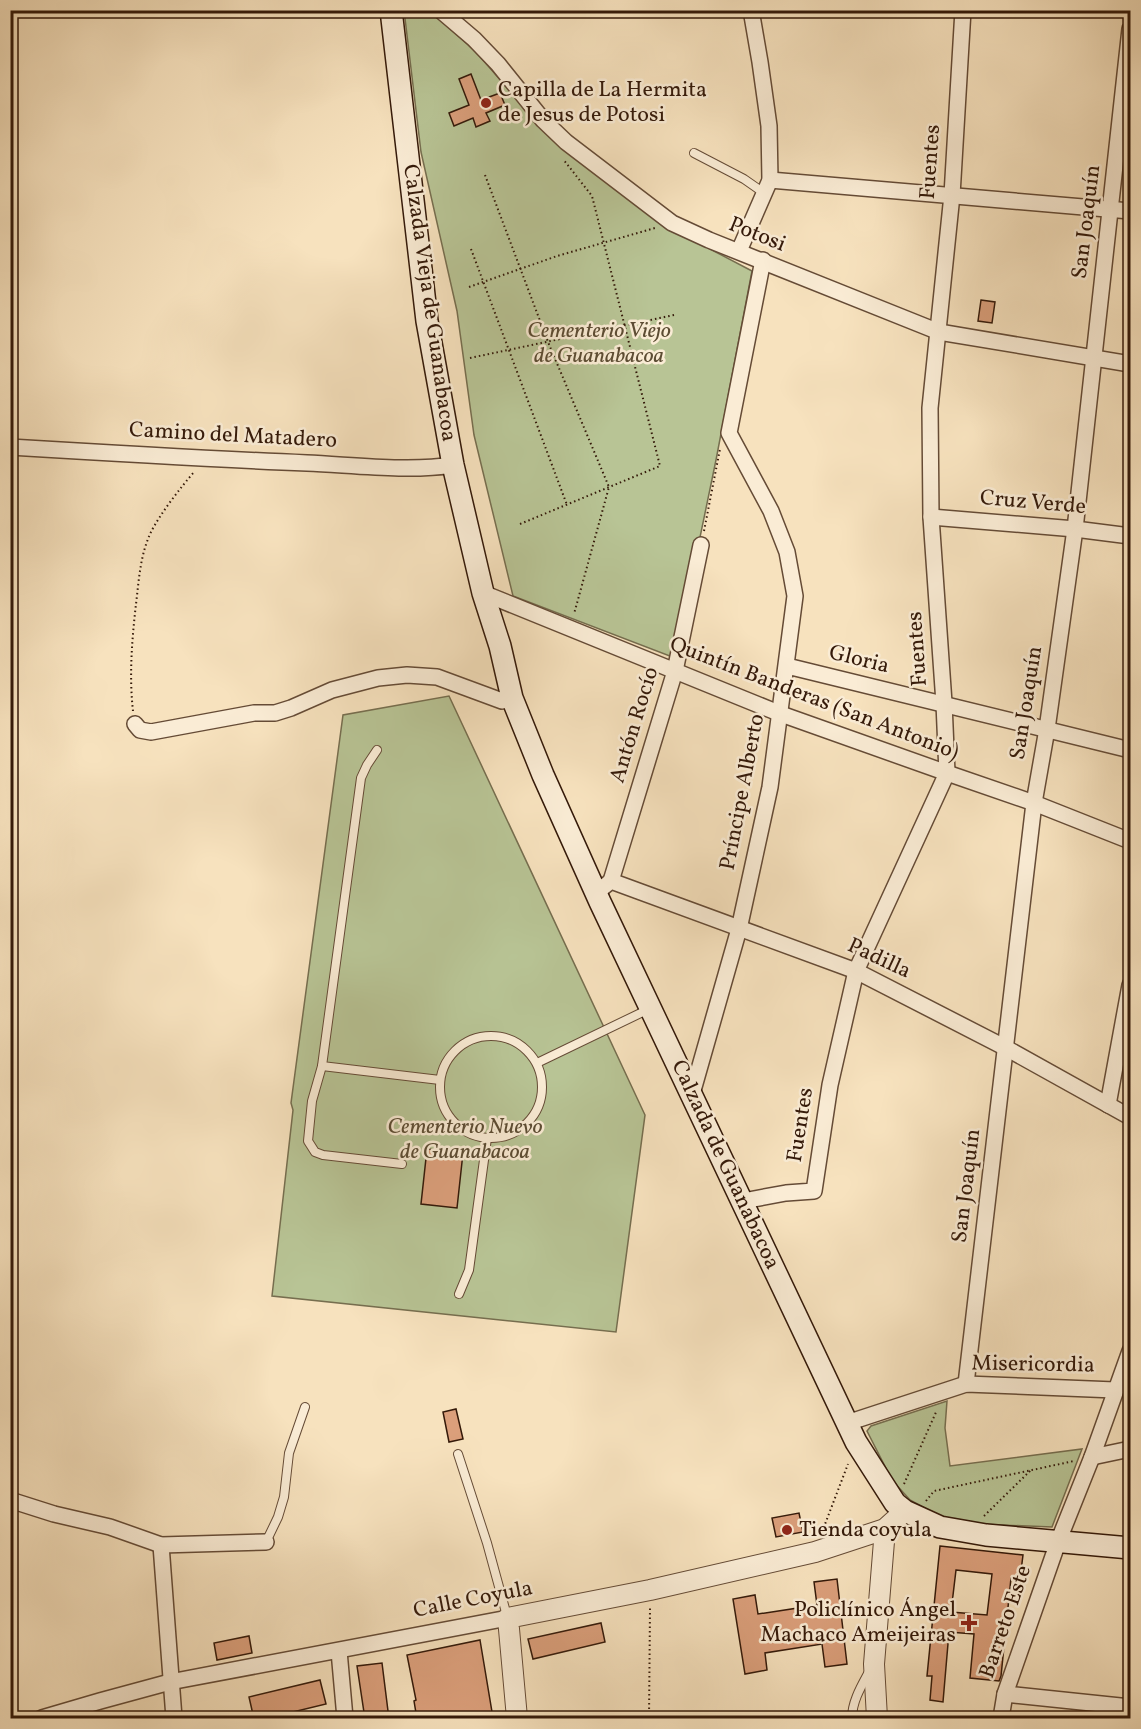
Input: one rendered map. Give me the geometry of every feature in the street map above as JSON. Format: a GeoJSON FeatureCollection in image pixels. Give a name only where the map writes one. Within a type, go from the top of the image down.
{"type":"FeatureCollection","features":[{"type":"Feature","properties":{"kind":"main road","name":"Calzada Vieja de Guanabacoa"},"geometry":{"type":"LineString","coordinates":[[391,10],[427,321],[453,465],[483,593]]}},
{"type":"Feature","properties":{"kind":"main road","name":"Calzada de Guanabacoa"},"geometry":{"type":"LineString","coordinates":[[483,593],[500,646],[512,698],[543,775],[604,887],[650,1008],[852,1432],[906,1510]]}},
{"type":"Feature","properties":{"kind":"main road"},"geometry":{"type":"LineString","coordinates":[[906,1510],[940,1527],[986,1535],[1131,1548]]}},
{"type":"Feature","properties":{"kind":"street","name":"Potosi"},"geometry":{"type":"LineString","coordinates":[[440,10],[474,39],[498,64],[543,120],[566,142],[672,223],[939,332],[1131,364]]}},
{"type":"Feature","properties":{"kind":"street"},"geometry":{"type":"LineString","coordinates":[[739,251],[767,187],[769,126],[751,10]]}},
{"type":"Feature","properties":{"kind":"street","name":"Fuentes"},"geometry":{"type":"LineString","coordinates":[[743,1201],[786,1193],[814,1191],[830,1085],[856,971],[947,773],[931,517],[930,408],[952,195],[963,10]]}},
{"type":"Feature","properties":{"kind":"street","name":"San Joaquín"},"geometry":{"type":"LineString","coordinates":[[966,1384],[1034,803],[1047,729],[1075,529],[1131,29]]}},
{"type":"Feature","properties":{"kind":"street"},"geometry":{"type":"LineString","coordinates":[[767,187],[952,195],[1131,211]]}},
{"type":"Feature","properties":{"kind":"street"},"geometry":{"type":"LineString","coordinates":[[729,433],[763,260]]}},
{"type":"Feature","properties":{"kind":"street","name":"Príncipe Alberto"},"geometry":{"type":"LineString","coordinates":[[692,1094],[739,929],[770,787],[795,596],[787,552],[771,511],[729,433]]}},
{"type":"Feature","properties":{"kind":"street","name":"Camino del Matadero"},"geometry":{"type":"LineString","coordinates":[[10,447],[433,468],[453,465]]}},
{"type":"Feature","properties":{"kind":"street","name":"Cruz Verde"},"geometry":{"type":"LineString","coordinates":[[931,517],[1131,536]]}},
{"type":"Feature","properties":{"kind":"street","name":"Antón Rocío"},"geometry":{"type":"LineString","coordinates":[[604,887],[675,671],[701,545]]}},
{"type":"Feature","properties":{"kind":"street","name":"Quintín Banderas (San Antonio)"},"geometry":{"type":"LineString","coordinates":[[483,593],[781,714],[1034,803],[1131,841]]}},
{"type":"Feature","properties":{"kind":"street","name":"Gloria"},"geometry":{"type":"LineString","coordinates":[[787,666],[1131,750]]}},
{"type":"Feature","properties":{"kind":"street"},"geometry":{"type":"LineString","coordinates":[[135,724],[140,730],[150,732],[254,712],[275,713],[332,690],[378,678],[407,675],[437,677],[502,701],[512,698]]}},
{"type":"Feature","properties":{"kind":"street","name":"Padilla"},"geometry":{"type":"LineString","coordinates":[[604,887],[739,929],[856,971],[1006,1048],[1131,1117]]}},
{"type":"Feature","properties":{"kind":"street"},"geometry":{"type":"LineString","coordinates":[[1108,1105],[1131,985]]}},
{"type":"Feature","properties":{"kind":"street","name":"Barreto Este"},"geometry":{"type":"LineString","coordinates":[[1001,1719],[1005,1694],[1058,1542],[1131,1351]]}},
{"type":"Feature","properties":{"kind":"street","name":"Misericordia"},"geometry":{"type":"LineString","coordinates":[[852,1432],[966,1384],[1115,1390]]}},
{"type":"Feature","properties":{"kind":"street"},"geometry":{"type":"LineString","coordinates":[[1092,1457],[1131,1449]]}},
{"type":"Feature","properties":{"kind":"street"},"geometry":{"type":"LineString","coordinates":[[10,1500],[54,1514],[110,1527],[161,1545],[266,1542]]}},
{"type":"Feature","properties":{"kind":"street","name":"Calle Coyula"},"geometry":{"type":"LineString","coordinates":[[42,1719],[170,1682],[650,1590],[815,1552],[885,1529],[906,1510]]}},
{"type":"Feature","properties":{"kind":"street"},"geometry":{"type":"LineString","coordinates":[[877,1719],[874,1664],[885,1529]]}},
{"type":"Feature","properties":{"kind":"street"},"geometry":{"type":"LineString","coordinates":[[161,1545],[174,1719]]}},
{"type":"Feature","properties":{"kind":"street"},"geometry":{"type":"LineString","coordinates":[[508,1618],[517,1719]]}},
{"type":"Feature","properties":{"kind":"street"},"geometry":{"type":"LineString","coordinates":[[339,1651],[345,1719]]}},
{"type":"Feature","properties":{"kind":"street"},"geometry":{"type":"LineString","coordinates":[[1005,1694],[1131,1707]]}},
{"type":"Feature","properties":{"kind":"lane"},"geometry":{"type":"LineString","coordinates":[[694,153],[744,179],[767,187]]}},
{"type":"Feature","properties":{"kind":"lane"},"geometry":{"type":"LineString","coordinates":[[377,750],[361,778],[322,1066],[312,1101],[308,1141],[315,1152],[323,1155],[402,1164]]}},
{"type":"Feature","properties":{"kind":"lane"},"geometry":{"type":"LineString","coordinates":[[537,1063],[650,1008]]}},
{"type":"Feature","properties":{"kind":"lane"},"geometry":{"type":"LineString","coordinates":[[483,1036],[501,1036],[525,1048],[537,1063],[542,1080],[541,1099],[534,1115],[514,1133],[487,1138],[469,1133],[454,1122],[449,1115],[441,1098],[440,1080],[451,1054],[465,1042],[483,1036]]}},
{"type":"Feature","properties":{"kind":"lane"},"geometry":{"type":"LineString","coordinates":[[322,1066],[440,1080]]}},
{"type":"Feature","properties":{"kind":"lane"},"geometry":{"type":"LineString","coordinates":[[459,1294],[469,1270],[487,1138]]}},
{"type":"Feature","properties":{"kind":"lane"},"geometry":{"type":"LineString","coordinates":[[266,1542],[278,1517],[284,1497],[289,1453],[305,1407]]}},
{"type":"Feature","properties":{"kind":"lane"},"geometry":{"type":"LineString","coordinates":[[458,1454],[488,1543],[508,1618]]}},
{"type":"Feature","properties":{"kind":"lane"},"geometry":{"type":"LineString","coordinates":[[852,1719],[859,1690],[874,1664]]}},
{"type":"Feature","properties":{"kind":"path"},"geometry":{"type":"LineString","coordinates":[[520,524],[660,466],[592,196],[558,153]]}},
{"type":"Feature","properties":{"kind":"path"},"geometry":{"type":"LineString","coordinates":[[484,175],[548,342],[609,487],[574,615]]}},
{"type":"Feature","properties":{"kind":"path"},"geometry":{"type":"LineString","coordinates":[[469,287],[557,256],[672,223]]}},
{"type":"Feature","properties":{"kind":"path"},"geometry":{"type":"LineString","coordinates":[[471,249],[567,505]]}},
{"type":"Feature","properties":{"kind":"path"},"geometry":{"type":"LineString","coordinates":[[470,358],[674,315]]}},
{"type":"Feature","properties":{"kind":"path"},"geometry":{"type":"LineString","coordinates":[[701,545],[719,451],[729,433]]}},
{"type":"Feature","properties":{"kind":"path"},"geometry":{"type":"LineString","coordinates":[[135,724],[132,698],[133,633],[140,563],[151,532],[182,486],[197,469],[199,458]]}},
{"type":"Feature","properties":{"kind":"path"},"geometry":{"type":"LineString","coordinates":[[906,1510],[946,1391]]}},
{"type":"Feature","properties":{"kind":"path"},"geometry":{"type":"LineString","coordinates":[[815,1552],[852,1432]]}},
{"type":"Feature","properties":{"kind":"path"},"geometry":{"type":"LineString","coordinates":[[906,1510],[927,1498],[934,1491],[1092,1457]]}},
{"type":"Feature","properties":{"kind":"path"},"geometry":{"type":"LineString","coordinates":[[984,1516],[1031,1470]]}},
{"type":"Feature","properties":{"kind":"path"},"geometry":{"type":"LineString","coordinates":[[649,1719],[650,1590]]}},
{"type":"Feature","properties":{"kind":"green space","name":"Cementerio Viejo de Guanabacoa"},"geometry":{"type":"Polygon","coordinates":[[[404,10],[430,11],[476,52],[544,130],[670,225],[752,271],[675,658],[513,596],[474,435],[457,311],[421,152],[404,10]]]}},
{"type":"Feature","properties":{"kind":"green space","name":"Cementerio Nuevo de Guanabacoa"},"geometry":{"type":"Polygon","coordinates":[[[449,696],[645,1115],[616,1332],[272,1296],[293,1110],[291,1103],[343,715],[449,696]]]}},
{"type":"Feature","properties":{"kind":"green space"},"geometry":{"type":"Polygon","coordinates":[[[947,1401],[945,1428],[950,1466],[1082,1449],[1052,1527],[977,1524],[947,1520],[910,1500],[892,1480],[867,1431],[871,1426],[947,1401]]]}},
{"type":"Feature","properties":{"kind":"building","name":"Capilla de La Hermita de Jesus de Potosi"},"geometry":{"type":"Polygon","coordinates":[[[471,74],[481,100],[500,93],[505,105],[486,113],[490,121],[476,127],[473,118],[454,126],[449,113],[469,105],[459,79],[471,74]]]}},
{"type":"Feature","properties":{"kind":"building"},"geometry":{"type":"Polygon","coordinates":[[[981,300],[995,302],[992,323],[978,321],[981,300]]]}},
{"type":"Feature","properties":{"kind":"building"},"geometry":{"type":"Polygon","coordinates":[[[427,1149],[463,1153],[457,1208],[421,1204],[427,1149]]]}},
{"type":"Feature","properties":{"kind":"building"},"geometry":{"type":"Polygon","coordinates":[[[456,1409],[463,1439],[449,1442],[443,1412],[456,1409]]]}},
{"type":"Feature","properties":{"kind":"building"},"geometry":{"type":"Polygon","coordinates":[[[799,1513],[803,1532],[776,1537],[772,1518],[799,1513]]]}},
{"type":"Feature","properties":{"kind":"building","name":"Policlínico Ángel Machaco Ameijeiras"},"geometry":{"type":"Polygon","coordinates":[[[940,1546],[1023,1555],[1020,1579],[1011,1578],[999,1681],[970,1678],[974,1634],[949,1632],[943,1702],[930,1700],[932,1676],[927,1676],[940,1546]],[[956,1570],[951,1612],[987,1615],[992,1574],[956,1570]]]}},
{"type":"Feature","properties":{"kind":"building"},"geometry":{"type":"Polygon","coordinates":[[[837,1579],[847,1664],[825,1667],[822,1644],[765,1653],[767,1670],[745,1674],[733,1599],[755,1595],[758,1614],[817,1605],[814,1582],[837,1579]]]}},
{"type":"Feature","properties":{"kind":"building"},"geometry":{"type":"Polygon","coordinates":[[[601,1623],[605,1642],[533,1659],[528,1639],[601,1623]]]}},
{"type":"Feature","properties":{"kind":"building"},"geometry":{"type":"Polygon","coordinates":[[[249,1636],[252,1653],[217,1660],[214,1643],[249,1636]]]}},
{"type":"Feature","properties":{"kind":"building"},"geometry":{"type":"Polygon","coordinates":[[[480,1640],[492,1712],[462,1719],[417,1719],[414,1701],[416,1700],[407,1655],[480,1640]]]}},
{"type":"Feature","properties":{"kind":"building"},"geometry":{"type":"Polygon","coordinates":[[[382,1663],[389,1719],[365,1719],[357,1666],[382,1663]]]}},
{"type":"Feature","properties":{"kind":"building"},"geometry":{"type":"Polygon","coordinates":[[[320,1680],[326,1704],[264,1719],[254,1719],[249,1697],[320,1680]]]}},
{"type":"Feature","properties":{"kind":"place","name":"Capilla de La Hermita de Jesus de Potosi"},"geometry":{"type":"Point","coordinates":[486,103]}},
{"type":"Feature","properties":{"kind":"place","name":"Tienda coyula"},"geometry":{"type":"Point","coordinates":[787,1530]}},
{"type":"Feature","properties":{"kind":"place","name":"Policlínico Ángel Machaco Ameijeiras"},"geometry":{"type":"Point","coordinates":[969,1623]}}]}
